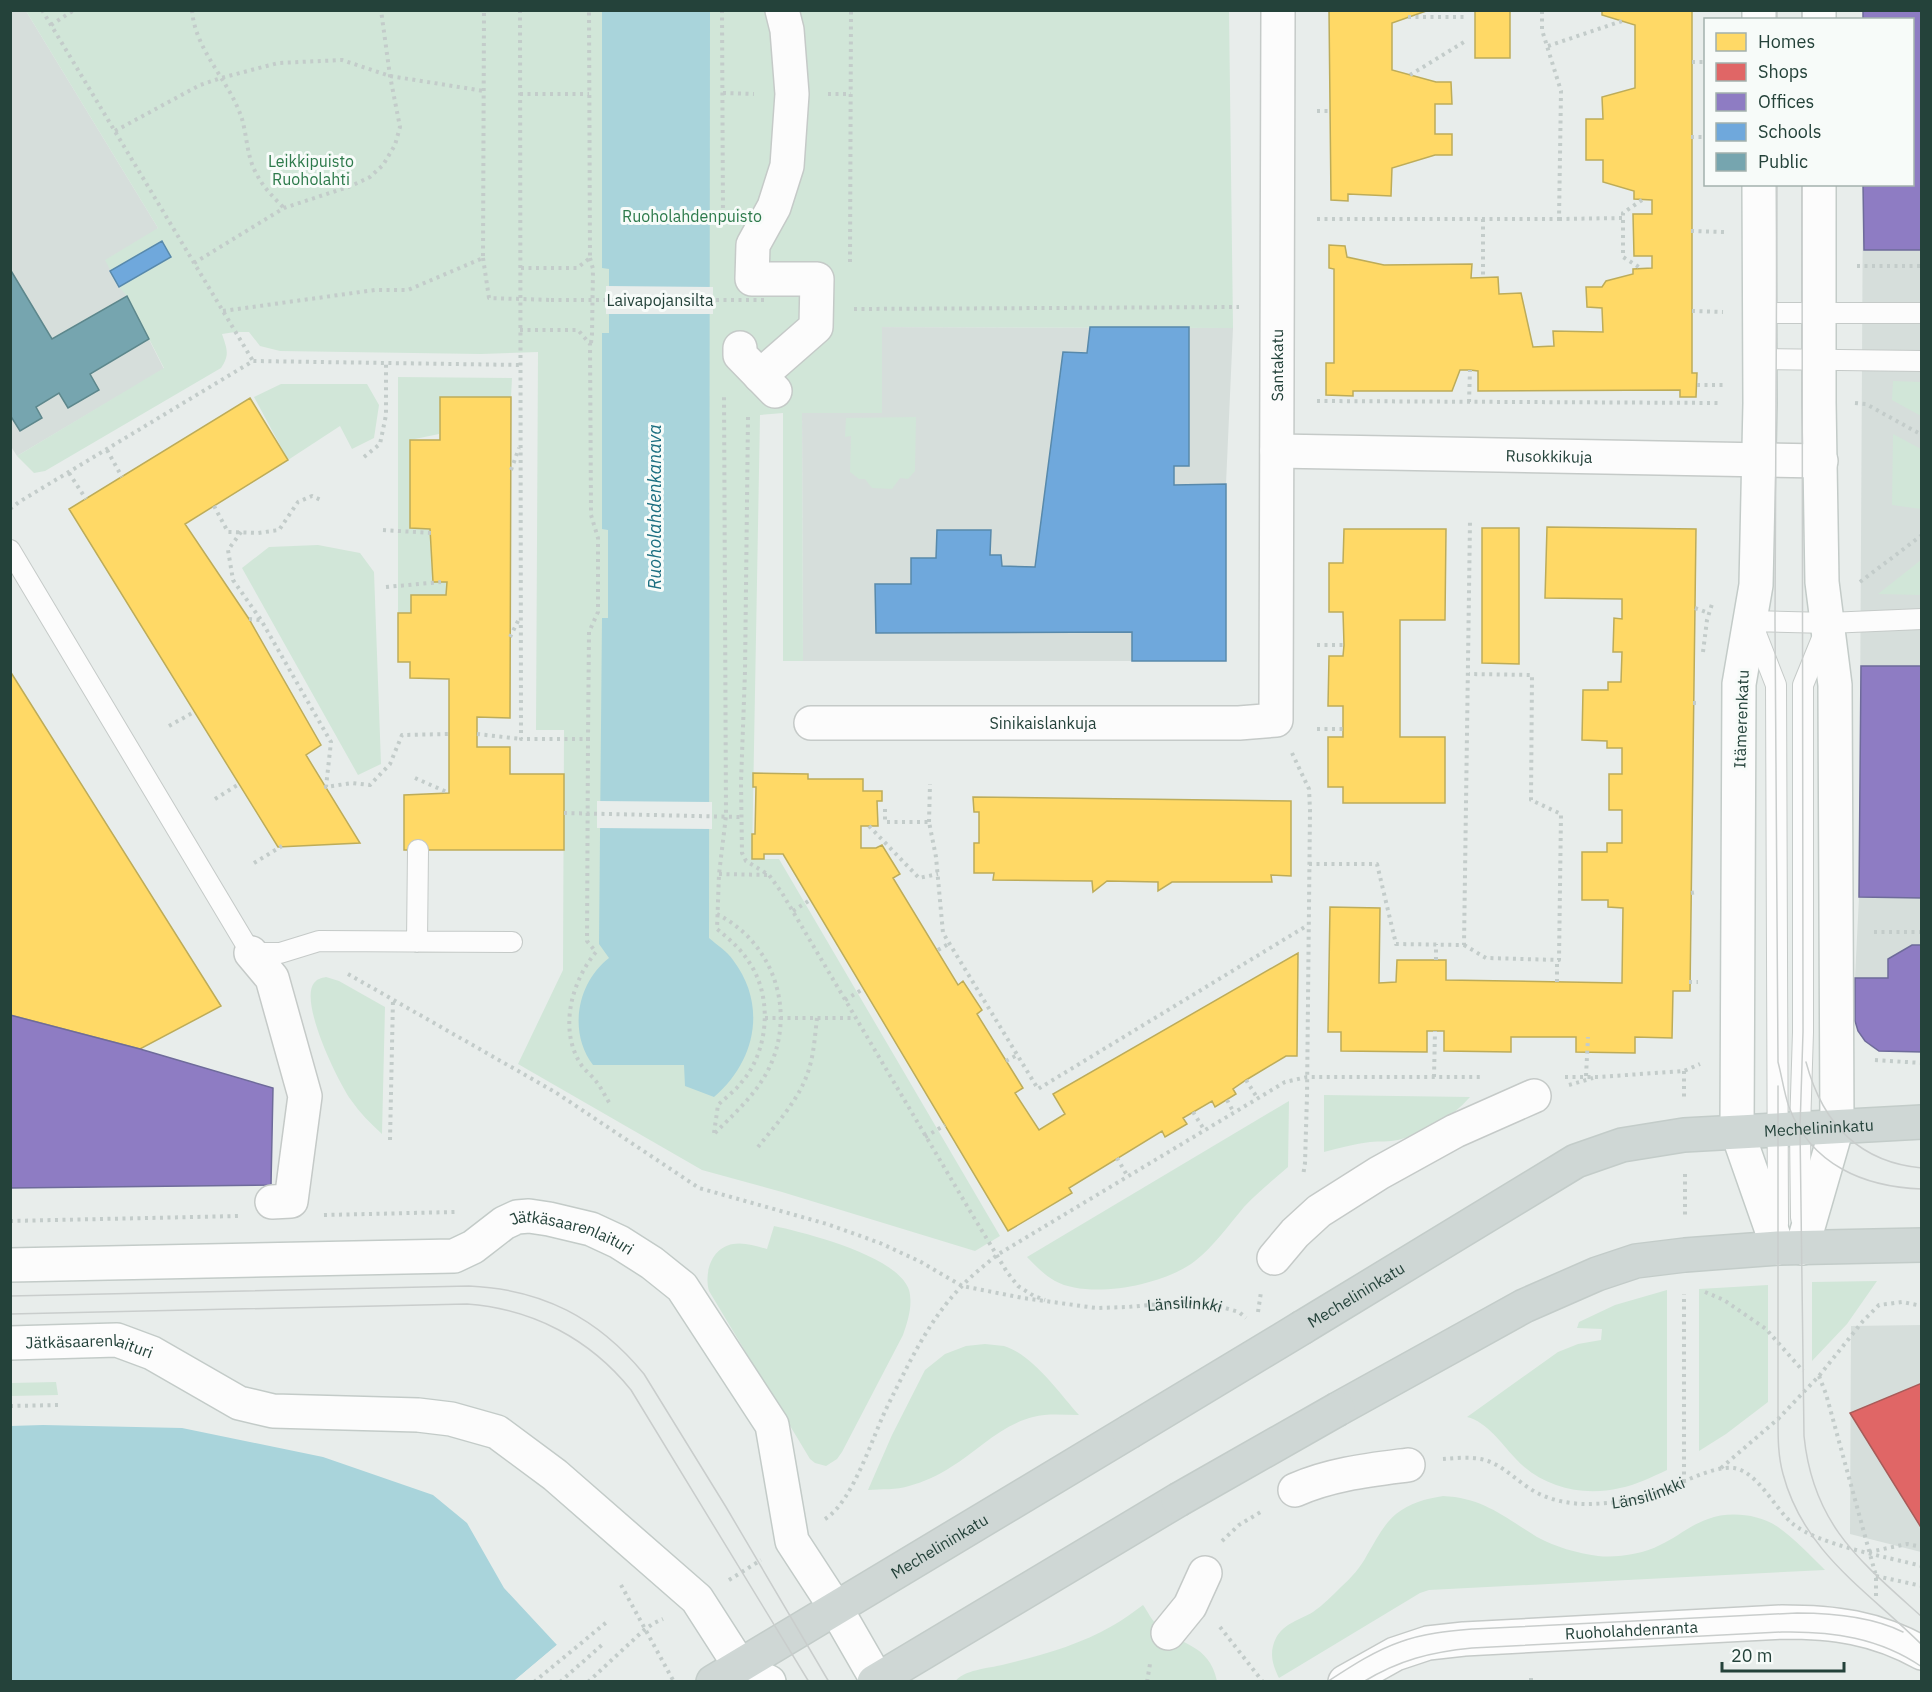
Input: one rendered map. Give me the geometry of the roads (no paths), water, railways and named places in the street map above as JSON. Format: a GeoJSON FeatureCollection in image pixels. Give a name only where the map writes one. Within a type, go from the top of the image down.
{"type":"FeatureCollection","features":[{"type":"Feature","properties":{"kind":"main road","name":"Mechelininkatu"},"geometry":{"type":"LineString","coordinates":[[726,1674],[1576,1161],[1622,1145],[1684,1134],[1922,1122]]}},
{"type":"Feature","properties":{"kind":"main road"},"geometry":{"type":"LineString","coordinates":[[876,1681],[1178,1500],[1338,1409],[1524,1306],[1598,1274],[1636,1261],[1685,1255],[1790,1248],[1922,1245]]}},
{"type":"Feature","properties":{"kind":"street"},"geometry":{"type":"LineString","coordinates":[[740,348],[740,355],[768,384],[816,327],[817,279],[752,279],[753,245],[774,207],[787,166],[792,94],[787,30],[782,10]]}},
{"type":"Feature","properties":{"kind":"street","name":"Santakatu"},"geometry":{"type":"LineString","coordinates":[[1276,720],[1278,10]]}},
{"type":"Feature","properties":{"kind":"street","name":"Itämerenkatu"},"geometry":{"type":"LineString","coordinates":[[1759,186],[1756,585],[1739,684],[1737,1131],[1790,1248]]}},
{"type":"Feature","properties":{"kind":"street"},"geometry":{"type":"LineString","coordinates":[[1790,1248],[1837,1127],[1835,685],[1822,582],[1819,186]]}},
{"type":"Feature","properties":{"kind":"street","name":"Rusokkikuja"},"geometry":{"type":"LineString","coordinates":[[1277,451],[1821,461]]}},
{"type":"Feature","properties":{"kind":"street","name":"Sinikaislankuja"},"geometry":{"type":"LineString","coordinates":[[811,723],[1239,723],[1276,720]]}},
{"type":"Feature","properties":{"kind":"street"},"geometry":{"type":"LineString","coordinates":[[251,953],[272,978],[305,1096],[284,1206]]}},
{"type":"Feature","properties":{"kind":"street"},"geometry":{"type":"LineString","coordinates":[[1274,1258],[1295,1233],[1319,1211],[1379,1173],[1455,1131],[1534,1096]]}},
{"type":"Feature","properties":{"kind":"street","name":"Jätkäsaarenlaituri"},"geometry":{"type":"LineString","coordinates":[[10,1265],[454,1256],[473,1247],[504,1223],[517,1217],[529,1216],[591,1229],[619,1242],[652,1263],[682,1287],[772,1425],[792,1541],[835,1607],[876,1681]]}},
{"type":"Feature","properties":{"kind":"street","name":"Jätkäsaarenlaituri"},"geometry":{"type":"LineString","coordinates":[[10,1343],[117,1340],[152,1353],[239,1403],[273,1411],[417,1415],[451,1419],[497,1432],[555,1475],[697,1599],[726,1674],[754,1676],[769,1682]]}},
{"type":"Feature","properties":{"kind":"street"},"geometry":{"type":"LineString","coordinates":[[1295,1490],[1315,1481],[1335,1476],[1408,1465]]}},
{"type":"Feature","properties":{"kind":"street"},"geometry":{"type":"LineString","coordinates":[[1168,1633],[1190,1606],[1205,1573]]}},
{"type":"Feature","properties":{"kind":"street","name":"Ruoholahdenranta"},"geometry":{"type":"LineString","coordinates":[[1345,1682],[1395,1654],[1437,1642],[1782,1622],[1816,1622],[1852,1626],[1876,1633],[1922,1653]]}},
{"type":"Feature","properties":{"kind":"lane"},"geometry":{"type":"LineString","coordinates":[[1759,314],[1922,313]]}},
{"type":"Feature","properties":{"kind":"lane"},"geometry":{"type":"LineString","coordinates":[[1759,359],[1922,361]]}},
{"type":"Feature","properties":{"kind":"lane"},"geometry":{"type":"LineString","coordinates":[[10,550],[251,953],[280,952],[319,941],[512,942]]}},
{"type":"Feature","properties":{"kind":"lane"},"geometry":{"type":"LineString","coordinates":[[1790,1248],[1789,1129],[1776,685],[1751,621],[1828,623],[1922,619]]}},
{"type":"Feature","properties":{"kind":"lane"},"geometry":{"type":"LineString","coordinates":[[1789,1129],[1803,1032],[1803,685],[1828,623]]}},
{"type":"Feature","properties":{"kind":"lane"},"geometry":{"type":"LineString","coordinates":[[417,942],[418,850]]}},
{"type":"Feature","properties":{"kind":"water","name":"Ruoholahdenkanava"},"geometry":{"type":"Polygon","coordinates":[[[602,11],[710,11],[709,938],[731,957],[744,978],[751,996],[753,1014],[752,1033],[747,1050],[728,1083],[714,1097],[685,1086],[684,1065],[593,1065],[580,1038],[580,1008],[583,994],[598,968],[609,958],[599,944],[602,618],[608,618],[608,530],[602,529],[602,333],[609,333],[609,269],[602,268],[602,11]]]}},
{"type":"Feature","properties":{"kind":"water"},"geometry":{"type":"Polygon","coordinates":[[[10,1426],[182,1428],[323,1457],[433,1495],[467,1523],[504,1588],[557,1645],[514,1681],[11,1681],[10,1426]]]}},
{"type":"Feature","properties":{"kind":"tram line"},"geometry":{"type":"LineString","coordinates":[[1777,10],[1777,18]]}},
{"type":"Feature","properties":{"kind":"tram line"},"geometry":{"type":"LineString","coordinates":[[1802,10],[1802,18]]}},
{"type":"Feature","properties":{"kind":"tram line"},"geometry":{"type":"LineString","coordinates":[[1777,186],[1775,622],[1778,1062],[1789,1107],[1799,1127],[1825,1158],[1842,1169],[1880,1184],[1922,1189]]}},
{"type":"Feature","properties":{"kind":"tram line"},"geometry":{"type":"LineString","coordinates":[[1802,186],[1803,1032],[1800,1128],[1804,1436],[1809,1467],[1829,1518],[1860,1559],[1922,1617]]}},
{"type":"Feature","properties":{"kind":"tram line"},"geometry":{"type":"LineString","coordinates":[[1806,1062],[1822,1103],[1846,1135],[1861,1148],[1879,1157],[1899,1164],[1922,1168]]}},
{"type":"Feature","properties":{"kind":"tram line"},"geometry":{"type":"LineString","coordinates":[[1778,1086],[1778,1433],[1783,1474],[1793,1502],[1806,1526],[1822,1548],[1859,1588],[1922,1645]]}},
{"type":"Feature","properties":{"kind":"tram line"},"geometry":{"type":"LineString","coordinates":[[10,1296],[469,1286],[521,1293],[567,1310],[608,1337],[644,1374],[726,1507],[829,1682]]}},
{"type":"Feature","properties":{"kind":"tram line"},"geometry":{"type":"LineString","coordinates":[[10,1314],[467,1304],[515,1312],[537,1320],[558,1330],[597,1356],[631,1390],[809,1682]]}},
{"type":"Feature","properties":{"kind":"tram line"},"geometry":{"type":"LineString","coordinates":[[1327,1682],[1353,1665],[1400,1642],[1427,1634],[1464,1630],[1797,1613],[1851,1616],[1878,1622],[1903,1632]]}},
{"type":"Feature","properties":{"kind":"tram line"},"geometry":{"type":"LineString","coordinates":[[1363,1682],[1402,1663],[1429,1655],[1472,1648],[1782,1632],[1819,1633],[1855,1638],[1889,1649],[1922,1667]]}},
{"type":"Feature","properties":{"kind":"park label","name":"Leikkipuisto Ruoholahti"},"geometry":{"type":"Point","coordinates":[311,170]}},
{"type":"Feature","properties":{"kind":"park label","name":"Ruoholahdenpuisto"},"geometry":{"type":"Point","coordinates":[692,216]}}]}
